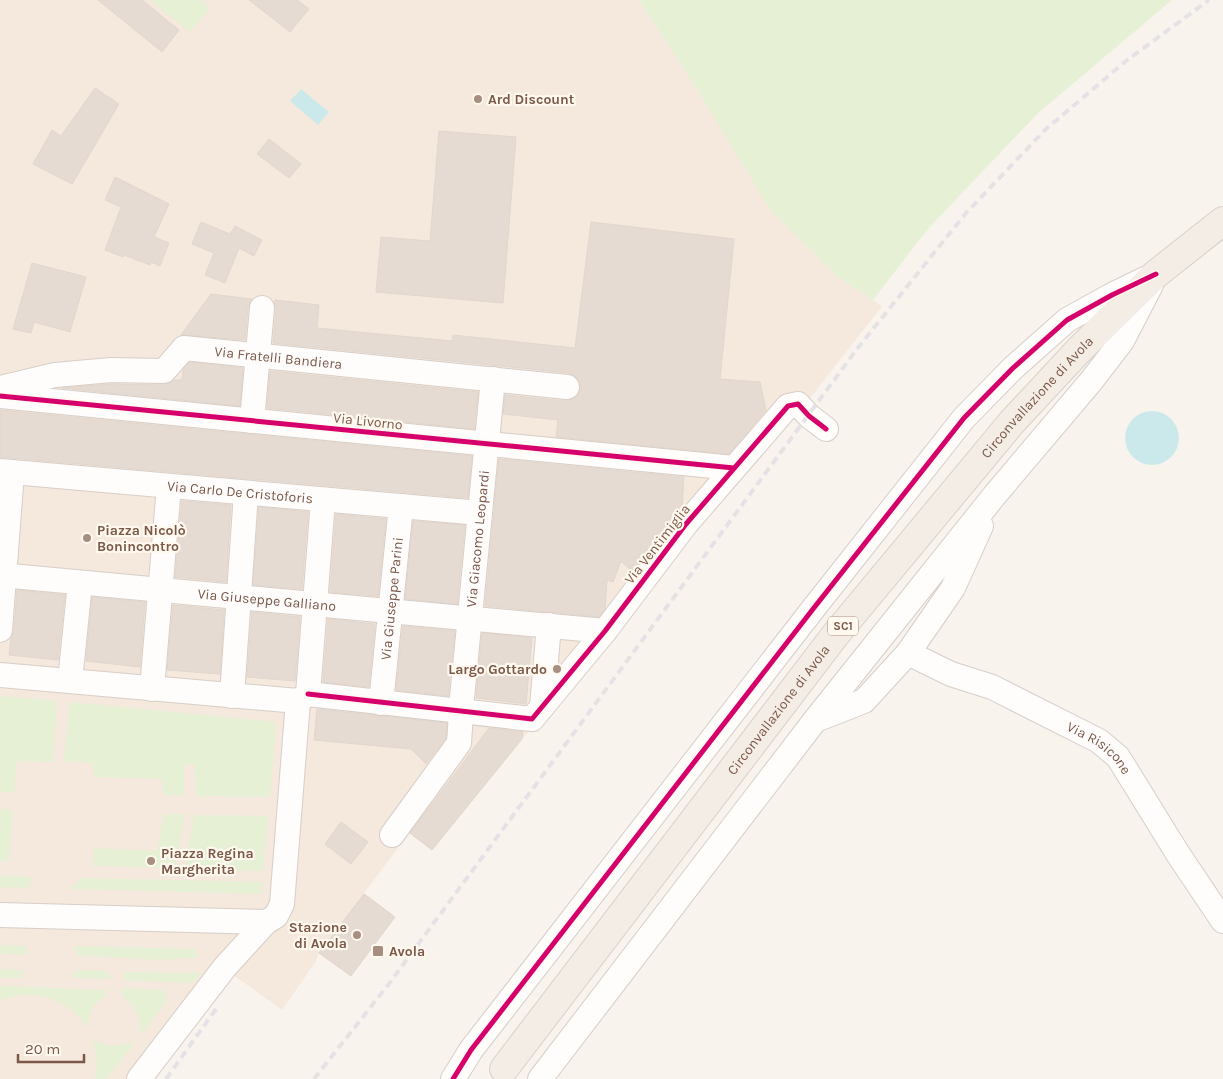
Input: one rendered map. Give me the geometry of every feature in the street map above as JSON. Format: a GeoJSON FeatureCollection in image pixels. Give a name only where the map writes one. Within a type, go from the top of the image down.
{"type":"FeatureCollection","features":[{"type":"Feature","properties":{"kind":"main road","name":"Circonvallazione di Avola"},"geometry":{"type":"LineString","coordinates":[[504,1069],[842,626],[1012,422],[1079,350],[1156,274],[1223,221]]}},
{"type":"Feature","properties":{"kind":"street"},"geometry":{"type":"LineString","coordinates":[[540,1079],[816,719],[994,496],[1092,380],[1122,341],[1156,274]]}},
{"type":"Feature","properties":{"kind":"street"},"geometry":{"type":"LineString","coordinates":[[453,1079],[471,1050],[964,418],[1013,368],[1067,320],[1112,295],[1156,274]]}},
{"type":"Feature","properties":{"kind":"street"},"geometry":{"type":"LineString","coordinates":[[252,421],[262,308]]}},
{"type":"Feature","properties":{"kind":"street","name":"Via Fratelli Bandiera"},"geometry":{"type":"LineString","coordinates":[[0,388],[55,375],[111,370],[164,371],[184,348],[567,387]]}},
{"type":"Feature","properties":{"kind":"street","name":"Via Giacomo Leopardi"},"geometry":{"type":"LineString","coordinates":[[392,835],[459,743],[493,379]]}},
{"type":"Feature","properties":{"kind":"street","name":"Via Livorno"},"geometry":{"type":"LineString","coordinates":[[0,396],[734,468]]}},
{"type":"Feature","properties":{"kind":"street","name":"Via Ventimiglia"},"geometry":{"type":"LineString","coordinates":[[542,707],[609,625],[686,524],[788,406],[798,404],[809,416],[826,429]]}},
{"type":"Feature","properties":{"kind":"street"},"geometry":{"type":"LineString","coordinates":[[0,630],[6,472]]}},
{"type":"Feature","properties":{"kind":"street","name":"Via Carlo De Cristoforis"},"geometry":{"type":"LineString","coordinates":[[6,472],[480,513]]}},
{"type":"Feature","properties":{"kind":"street"},"geometry":{"type":"LineString","coordinates":[[153,678],[169,486]]}},
{"type":"Feature","properties":{"kind":"street"},"geometry":{"type":"LineString","coordinates":[[233,686],[246,493]]}},
{"type":"Feature","properties":{"kind":"street"},"geometry":{"type":"LineString","coordinates":[[816,719],[864,701],[908,654],[953,588],[994,496]]}},
{"type":"Feature","properties":{"kind":"street"},"geometry":{"type":"LineString","coordinates":[[139,1079],[225,967],[266,922],[276,916],[282,904],[314,604],[323,500]]}},
{"type":"Feature","properties":{"kind":"street","name":"Via Giuseppe Parini"},"geometry":{"type":"LineString","coordinates":[[381,696],[401,506]]}},
{"type":"Feature","properties":{"kind":"street","name":"Via Giuseppe Galliano"},"geometry":{"type":"LineString","coordinates":[[2,576],[541,625],[609,625]]}},
{"type":"Feature","properties":{"kind":"street"},"geometry":{"type":"LineString","coordinates":[[71,671],[80,583]]}},
{"type":"Feature","properties":{"kind":"street"},"geometry":{"type":"LineString","coordinates":[[0,675],[71,671],[304,693],[381,696],[462,705],[532,719],[542,707],[541,625]]}},
{"type":"Feature","properties":{"kind":"street","name":"Via Risicone"},"geometry":{"type":"LineString","coordinates":[[908,654],[951,674],[992,687],[1099,741],[1118,757],[1178,854],[1223,921]]}},
{"type":"Feature","properties":{"kind":"street"},"geometry":{"type":"LineString","coordinates":[[0,915],[266,922]]}},
{"type":"Feature","properties":{"kind":"street"},"geometry":{"type":"LineString","coordinates":[[468,1079],[466,1062],[471,1050]]}},
{"type":"Feature","properties":{"kind":"shaded area"},"geometry":{"type":"Polygon","coordinates":[[[0,0],[639,0],[700,94],[838,277],[882,306],[810,398],[792,415],[741,472],[621,621],[538,732],[529,731],[432,850],[409,833],[364,893],[395,917],[351,976],[319,953],[316,961],[282,1010],[232,974],[154,1079],[0,1079],[0,0]]]}},
{"type":"Feature","properties":{"kind":"green space"},"geometry":{"type":"Polygon","coordinates":[[[150,0],[201,0],[209,9],[190,32],[150,0]]]}},
{"type":"Feature","properties":{"kind":"green space"},"geometry":{"type":"Polygon","coordinates":[[[639,0],[1172,0],[1038,113],[926,231],[873,300],[838,277],[771,211],[700,94],[639,0]]]}},
{"type":"Feature","properties":{"kind":"green space"},"geometry":{"type":"Polygon","coordinates":[[[0,696],[57,701],[53,762],[17,761],[14,792],[0,792],[0,696]]]}},
{"type":"Feature","properties":{"kind":"green space"},"geometry":{"type":"Polygon","coordinates":[[[70,702],[276,722],[270,797],[196,796],[194,764],[184,764],[184,796],[163,795],[162,779],[94,777],[93,763],[64,761],[70,702]]]}},
{"type":"Feature","properties":{"kind":"green space"},"geometry":{"type":"Polygon","coordinates":[[[0,809],[13,810],[9,861],[0,861],[0,809]]]}},
{"type":"Feature","properties":{"kind":"green space"},"geometry":{"type":"Polygon","coordinates":[[[164,814],[185,814],[175,868],[93,866],[94,848],[157,851],[164,814]]]}},
{"type":"Feature","properties":{"kind":"green space"},"geometry":{"type":"Polygon","coordinates":[[[194,815],[268,816],[263,871],[185,869],[194,815]]]}},
{"type":"Feature","properties":{"kind":"green space"},"geometry":{"type":"Polygon","coordinates":[[[0,876],[31,877],[29,888],[0,887],[0,876]]]}},
{"type":"Feature","properties":{"kind":"green space"},"geometry":{"type":"Polygon","coordinates":[[[81,878],[263,882],[262,894],[69,889],[81,878]]]}},
{"type":"Feature","properties":{"kind":"green space"},"geometry":{"type":"Polygon","coordinates":[[[0,945],[27,946],[26,955],[0,954],[0,945]]]}},
{"type":"Feature","properties":{"kind":"green space"},"geometry":{"type":"Polygon","coordinates":[[[75,946],[196,949],[198,957],[159,960],[76,955],[75,946]]]}},
{"type":"Feature","properties":{"kind":"green space"},"geometry":{"type":"Polygon","coordinates":[[[0,969],[22,970],[24,972],[23,977],[0,978],[0,969]]]}},
{"type":"Feature","properties":{"kind":"green space"},"geometry":{"type":"Polygon","coordinates":[[[77,970],[108,971],[111,977],[108,979],[74,978],[72,975],[77,970]]]}},
{"type":"Feature","properties":{"kind":"green space"},"geometry":{"type":"Polygon","coordinates":[[[126,972],[201,973],[193,983],[124,980],[122,975],[126,972]]]}},
{"type":"Feature","properties":{"kind":"green space"},"geometry":{"type":"Polygon","coordinates":[[[0,986],[105,990],[107,996],[98,1001],[92,1009],[88,1028],[70,1009],[60,1002],[49,998],[38,995],[26,995],[0,1000],[0,986]]]}},
{"type":"Feature","properties":{"kind":"green space"},"geometry":{"type":"Polygon","coordinates":[[[122,989],[163,990],[166,995],[167,1000],[143,1033],[139,1030],[139,1019],[134,1007],[122,997],[122,989]]]}},
{"type":"Feature","properties":{"kind":"green space"},"geometry":{"type":"Polygon","coordinates":[[[93,1040],[111,1046],[129,1042],[133,1045],[106,1079],[95,1079],[97,1061],[93,1040]]]}},
{"type":"Feature","properties":{"kind":"water"},"geometry":{"type":"Polygon","coordinates":[[[301,89],[329,112],[318,125],[290,101],[301,89]]]}},
{"type":"Feature","properties":{"kind":"water"},"geometry":{"type":"Polygon","coordinates":[[[1147,411],[1157,411],[1167,415],[1175,423],[1179,438],[1175,453],[1167,461],[1157,465],[1147,465],[1137,461],[1129,453],[1125,443],[1125,433],[1129,423],[1137,415],[1147,411]]]}},
{"type":"Feature","properties":{"kind":"building"},"geometry":{"type":"Polygon","coordinates":[[[98,0],[142,0],[179,30],[162,52],[98,0]]]}},
{"type":"Feature","properties":{"kind":"building"},"geometry":{"type":"Polygon","coordinates":[[[249,0],[297,0],[309,9],[290,32],[249,0]]]}},
{"type":"Feature","properties":{"kind":"building"},"geometry":{"type":"Polygon","coordinates":[[[95,88],[119,104],[72,184],[33,164],[52,130],[61,136],[95,88]]]}},
{"type":"Feature","properties":{"kind":"building"},"geometry":{"type":"Polygon","coordinates":[[[439,131],[516,137],[503,303],[376,292],[381,237],[430,241],[439,131]]]}},
{"type":"Feature","properties":{"kind":"building"},"geometry":{"type":"Polygon","coordinates":[[[269,139],[301,164],[289,178],[257,154],[269,139]]]}},
{"type":"Feature","properties":{"kind":"building"},"geometry":{"type":"Polygon","coordinates":[[[115,177],[169,204],[154,237],[169,243],[160,266],[151,262],[150,265],[105,250],[121,207],[105,200],[115,177]]]}},
{"type":"Feature","properties":{"kind":"building"},"geometry":{"type":"Polygon","coordinates":[[[201,222],[230,234],[235,226],[262,240],[254,256],[239,248],[225,283],[205,275],[214,253],[192,244],[201,222]]]}},
{"type":"Feature","properties":{"kind":"building"},"geometry":{"type":"Polygon","coordinates":[[[591,222],[734,239],[720,379],[760,382],[766,410],[729,454],[556,437],[558,420],[503,414],[505,395],[566,401],[573,399],[578,395],[581,388],[580,382],[569,373],[273,343],[275,300],[319,305],[317,328],[452,341],[453,335],[575,348],[591,222]]]}},
{"type":"Feature","properties":{"kind":"building"},"geometry":{"type":"Polygon","coordinates":[[[32,263],[86,277],[70,332],[34,322],[31,333],[13,329],[32,263]]]}},
{"type":"Feature","properties":{"kind":"building"},"geometry":{"type":"Polygon","coordinates":[[[211,294],[252,299],[248,307],[245,340],[181,335],[211,294]]]}},
{"type":"Feature","properties":{"kind":"building"},"geometry":{"type":"Polygon","coordinates":[[[190,362],[243,368],[240,406],[62,388],[111,384],[164,385],[175,380],[182,380],[183,370],[190,362]]]}},
{"type":"Feature","properties":{"kind":"building"},"geometry":{"type":"Polygon","coordinates":[[[270,371],[478,392],[474,429],[267,408],[270,371]]]}},
{"type":"Feature","properties":{"kind":"building"},"geometry":{"type":"Polygon","coordinates":[[[0,410],[472,456],[468,498],[0,457],[0,410]]]}},
{"type":"Feature","properties":{"kind":"building"},"geometry":{"type":"Polygon","coordinates":[[[499,459],[684,477],[682,508],[633,572],[621,561],[613,582],[607,580],[605,609],[599,617],[485,606],[499,459]]]}},
{"type":"Feature","properties":{"kind":"building"},"geometry":{"type":"Polygon","coordinates":[[[182,501],[231,505],[226,582],[175,577],[182,501]]]}},
{"type":"Feature","properties":{"kind":"building"},"geometry":{"type":"Polygon","coordinates":[[[259,507],[308,512],[302,589],[253,585],[259,507]]]}},
{"type":"Feature","properties":{"kind":"building"},"geometry":{"type":"Polygon","coordinates":[[[336,514],[386,519],[378,596],[330,592],[336,514]]]}},
{"type":"Feature","properties":{"kind":"building"},"geometry":{"type":"Polygon","coordinates":[[[413,521],[465,525],[457,604],[405,599],[413,521]]]}},
{"type":"Feature","properties":{"kind":"building"},"geometry":{"type":"Polygon","coordinates":[[[17,590],[65,595],[58,660],[9,655],[11,638],[14,631],[17,590]]]}},
{"type":"Feature","properties":{"kind":"building"},"geometry":{"type":"Polygon","coordinates":[[[92,597],[145,602],[140,667],[86,661],[92,597]]]}},
{"type":"Feature","properties":{"kind":"building"},"geometry":{"type":"Polygon","coordinates":[[[173,605],[224,610],[220,674],[167,670],[173,605]]]}},
{"type":"Feature","properties":{"kind":"building"},"geometry":{"type":"Polygon","coordinates":[[[252,612],[300,617],[295,681],[247,677],[252,612]]]}},
{"type":"Feature","properties":{"kind":"building"},"geometry":{"type":"Polygon","coordinates":[[[328,619],[375,624],[369,687],[323,682],[328,619]]]}},
{"type":"Feature","properties":{"kind":"building"},"geometry":{"type":"Polygon","coordinates":[[[403,626],[455,631],[448,696],[396,690],[403,626]]]}},
{"type":"Feature","properties":{"kind":"building"},"geometry":{"type":"Polygon","coordinates":[[[482,633],[532,638],[526,704],[476,698],[482,633]]]}},
{"type":"Feature","properties":{"kind":"building"},"geometry":{"type":"Polygon","coordinates":[[[317,709],[447,723],[446,738],[426,764],[411,749],[314,740],[317,709]]]}},
{"type":"Feature","properties":{"kind":"building"},"geometry":{"type":"Polygon","coordinates":[[[489,728],[523,732],[522,739],[432,850],[410,833],[489,728]]]}},
{"type":"Feature","properties":{"kind":"building"},"geometry":{"type":"Polygon","coordinates":[[[341,822],[368,842],[351,864],[325,844],[341,822]]]}},
{"type":"Feature","properties":{"kind":"building","name":"Stazione di Avola"},"geometry":{"type":"Polygon","coordinates":[[[364,894],[395,917],[351,976],[319,953],[364,894]]]}},
{"type":"Feature","properties":{"kind":"railway"},"geometry":{"type":"LineString","coordinates":[[314,1079],[388,985],[857,349],[966,213],[1045,130],[1126,61],[1209,0]]}},
{"type":"Feature","properties":{"kind":"railway"},"geometry":{"type":"LineString","coordinates":[[166,1079],[216,1009]]}},
{"type":"Feature","properties":{"kind":"cycle path"},"geometry":{"type":"LineString","coordinates":[[453,1079],[471,1050],[813,609],[964,418],[1013,368],[1067,320],[1112,295],[1156,274]]}},
{"type":"Feature","properties":{"kind":"cycle path"},"geometry":{"type":"LineString","coordinates":[[0,396],[734,468]]}},
{"type":"Feature","properties":{"kind":"cycle path"},"geometry":{"type":"LineString","coordinates":[[308,694],[532,719],[605,631],[686,524],[788,406],[798,404],[809,416],[826,429]]}},
{"type":"Feature","properties":{"kind":"place","name":"Ard Discount"},"geometry":{"type":"Point","coordinates":[478,99]}},
{"type":"Feature","properties":{"kind":"place","name":"Piazza Nicolò Bonincontro"},"geometry":{"type":"Point","coordinates":[87,538]}},
{"type":"Feature","properties":{"kind":"place","name":"Largo Gottardo"},"geometry":{"type":"Point","coordinates":[557,669]}},
{"type":"Feature","properties":{"kind":"place","name":"Piazza Regina Margherita"},"geometry":{"type":"Point","coordinates":[151,861]}},
{"type":"Feature","properties":{"kind":"place","name":"Stazione di Avola"},"geometry":{"type":"Point","coordinates":[357,935]}},
{"type":"Feature","properties":{"kind":"place","name":"Avola"},"geometry":{"type":"Point","coordinates":[378,951]}}]}
